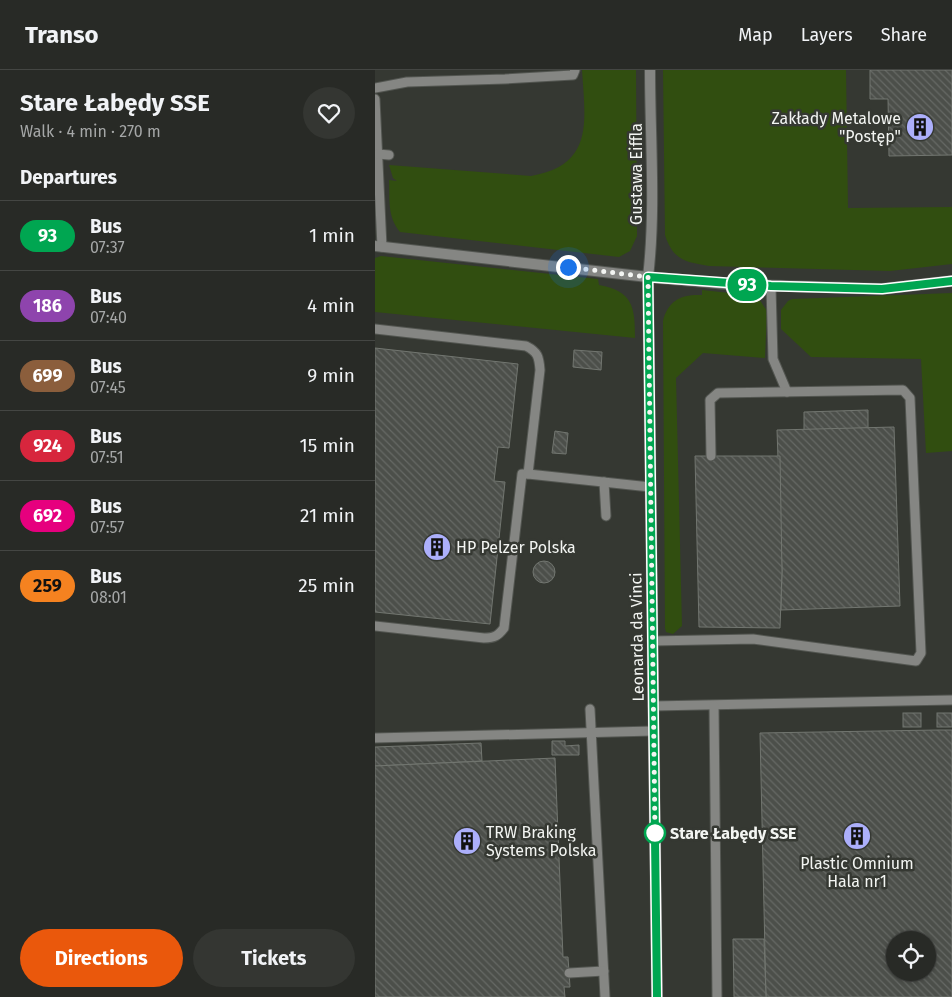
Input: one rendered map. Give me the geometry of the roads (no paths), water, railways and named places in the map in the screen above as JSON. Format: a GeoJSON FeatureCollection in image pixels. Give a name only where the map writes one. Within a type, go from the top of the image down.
{"type":"FeatureCollection","features":[{"type":"Feature","properties":{"kind":"street","name":"Gustawa Eiffla"},"geometry":{"type":"LineString","coordinates":[[648,277],[651,252],[650,70]]}},
{"type":"Feature","properties":{"kind":"street"},"geometry":{"type":"LineString","coordinates":[[379,247],[648,277],[771,286],[882,289],[952,281]]}},
{"type":"Feature","properties":{"kind":"street","name":"Leonarda da Vinci"},"geometry":{"type":"LineString","coordinates":[[648,277],[657,997]]}},
{"type":"Feature","properties":{"kind":"lane"},"geometry":{"type":"LineString","coordinates":[[375,88],[407,82],[573,75],[575,70]]}},
{"type":"Feature","properties":{"kind":"lane"},"geometry":{"type":"LineString","coordinates":[[375,99],[379,247]]}},
{"type":"Feature","properties":{"kind":"lane"},"geometry":{"type":"LineString","coordinates":[[377,154],[389,155]]}},
{"type":"Feature","properties":{"kind":"lane"},"geometry":{"type":"LineString","coordinates":[[771,286],[773,359],[787,392]]}},
{"type":"Feature","properties":{"kind":"lane"},"geometry":{"type":"LineString","coordinates":[[375,329],[514,344],[535,350],[539,359],[540,370],[528,474]]}},
{"type":"Feature","properties":{"kind":"lane"},"geometry":{"type":"LineString","coordinates":[[652,641],[753,639],[916,661],[921,653],[910,398],[903,390],[718,393],[711,400],[711,456]]}},
{"type":"Feature","properties":{"kind":"lane"},"geometry":{"type":"LineString","coordinates":[[375,626],[484,638],[493,638],[499,635],[507,619],[522,474],[650,487]]}},
{"type":"Feature","properties":{"kind":"lane"},"geometry":{"type":"LineString","coordinates":[[604,482],[606,516]]}},
{"type":"Feature","properties":{"kind":"lane"},"geometry":{"type":"LineString","coordinates":[[653,706],[952,700]]}},
{"type":"Feature","properties":{"kind":"lane"},"geometry":{"type":"LineString","coordinates":[[714,706],[717,997]]}},
{"type":"Feature","properties":{"kind":"lane"},"geometry":{"type":"LineString","coordinates":[[591,709],[605,997]]}},
{"type":"Feature","properties":{"kind":"lane"},"geometry":{"type":"LineString","coordinates":[[375,738],[653,731]]}},
{"type":"Feature","properties":{"kind":"lane"},"geometry":{"type":"LineString","coordinates":[[569,973],[604,971]]}},
{"type":"Feature","properties":{"kind":"place","name":"Zakłady Metalowe \"Postęp\""},"geometry":{"type":"Point","coordinates":[920,127]}},
{"type":"Feature","properties":{"kind":"place","name":"HP Pelzer Polska"},"geometry":{"type":"Point","coordinates":[437,547]}},
{"type":"Feature","properties":{"kind":"place","name":"Stare Łabędy SSE"},"geometry":{"type":"Point","coordinates":[655,833]}},
{"type":"Feature","properties":{"kind":"place","name":"Plastic Omnium Hala nr1"},"geometry":{"type":"Point","coordinates":[857,836]}},
{"type":"Feature","properties":{"kind":"place","name":"TRW Braking Systems Polska"},"geometry":{"type":"Point","coordinates":[467,841]}}]}
